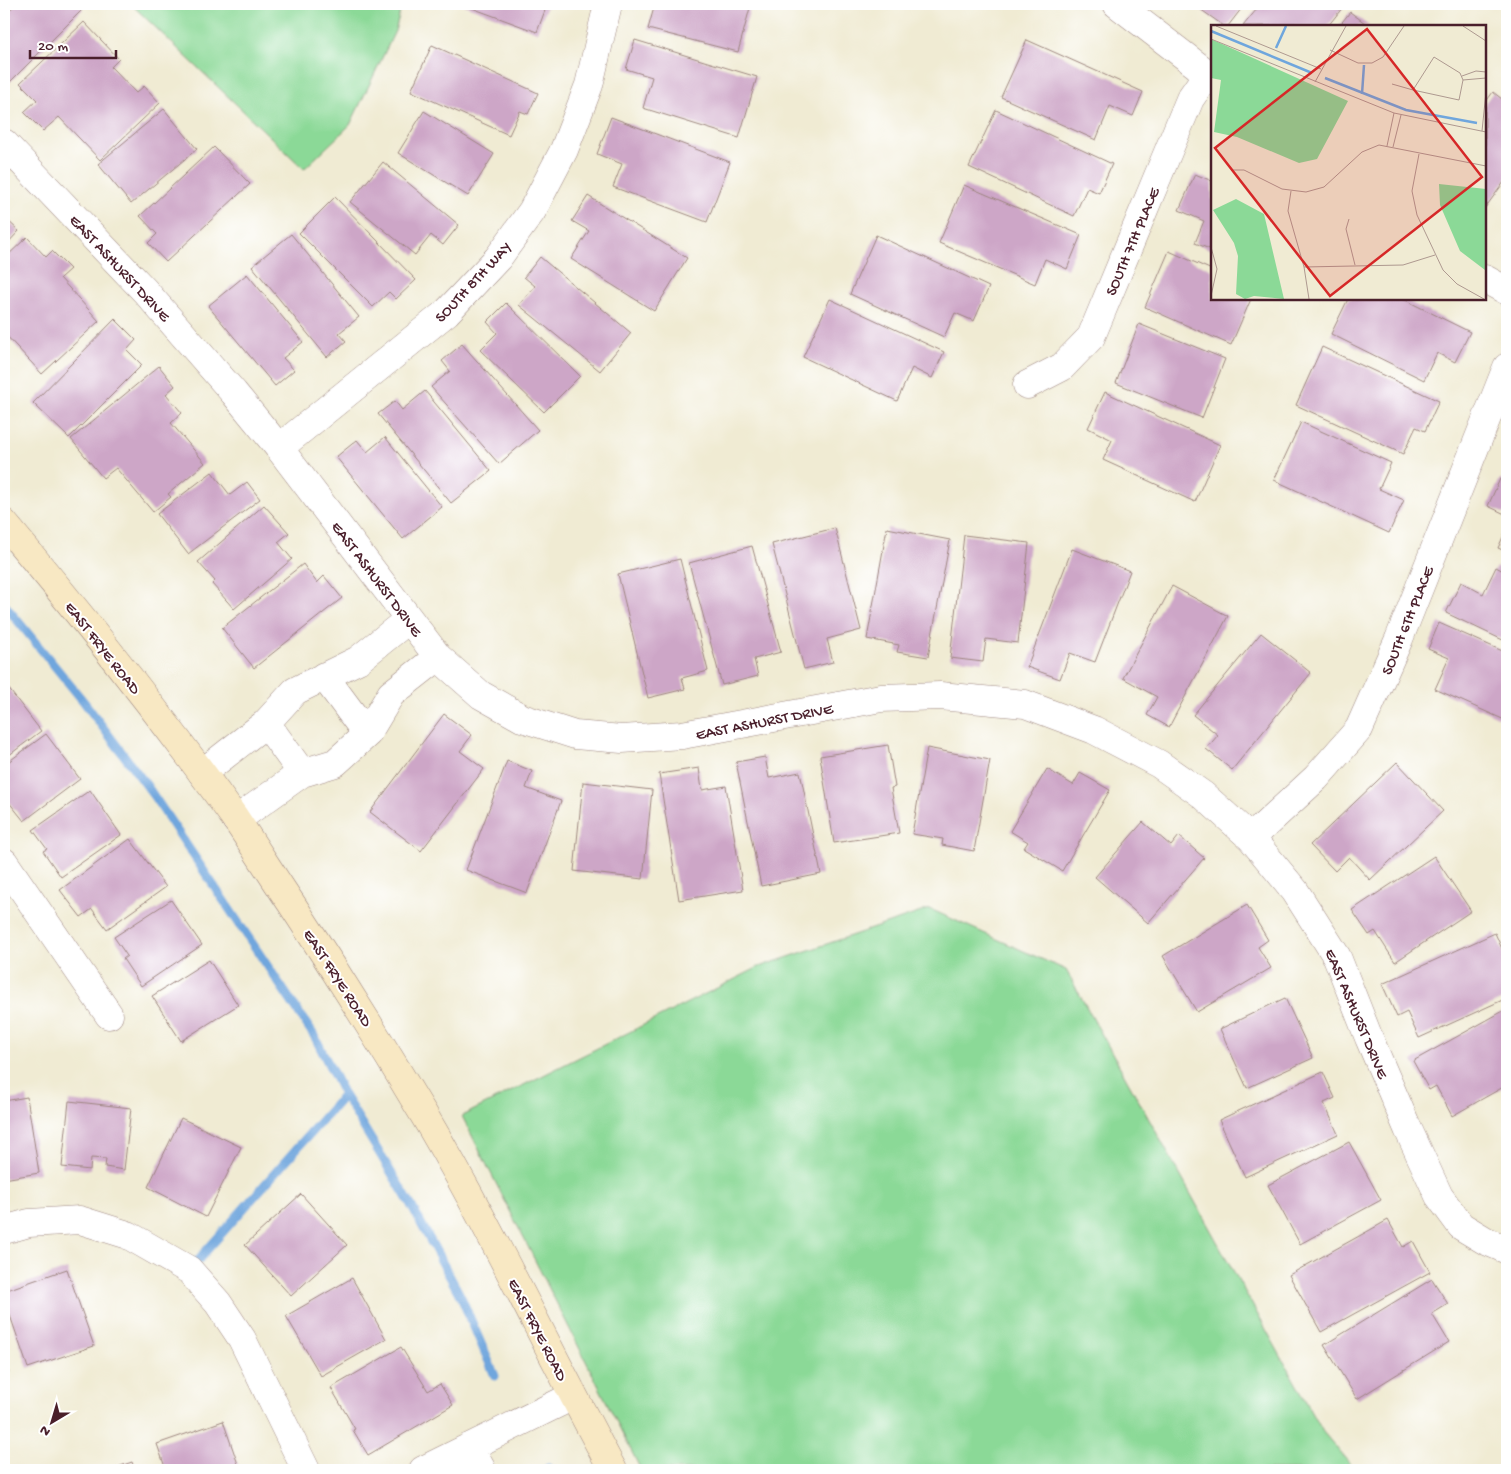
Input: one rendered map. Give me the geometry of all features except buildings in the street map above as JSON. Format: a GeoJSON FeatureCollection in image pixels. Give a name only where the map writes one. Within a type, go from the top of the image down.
{"type":"FeatureCollection","features":[{"type":"Feature","properties":{"kind":"street","name":"SOUTH 8TH WAY"},"geometry":{"type":"LineString","coordinates":[[279,448],[446,312],[498,258],[532,211],[564,150],[589,85],[608,4]]}},
{"type":"Feature","properties":{"kind":"street"},"geometry":{"type":"LineString","coordinates":[[1117,4],[1210,75]]}},
{"type":"Feature","properties":{"kind":"street","name":"SOUTH 7TH PLACE"},"geometry":{"type":"LineString","coordinates":[[1027,385],[1062,367],[1091,337],[1190,99],[1210,75]]}},
{"type":"Feature","properties":{"kind":"street","name":"EAST ASHURST DRIVE"},"geometry":{"type":"LineString","coordinates":[[4,143],[145,291],[234,393],[279,448],[438,657],[481,695],[522,718],[575,736],[622,740],[682,735],[881,698],[940,696],[1025,704],[1094,730],[1159,764],[1203,795],[1251,838],[1295,891],[1337,957],[1380,1066],[1439,1196],[1460,1226],[1486,1241],[1507,1250]]}},
{"type":"Feature","properties":{"kind":"street"},"geometry":{"type":"LineString","coordinates":[[1486,280],[1507,291]]}},
{"type":"Feature","properties":{"kind":"street","name":"SOUTH 6TH PLACE"},"geometry":{"type":"LineString","coordinates":[[1251,838],[1316,778],[1359,729],[1399,639],[1507,367]]}},
{"type":"Feature","properties":{"kind":"street","name":"EAST FRYE ROAD"},"geometry":{"type":"LineString","coordinates":[[4,523],[94,634],[202,773],[236,820],[314,938],[425,1117],[502,1257],[613,1470]]}},
{"type":"Feature","properties":{"kind":"street"},"geometry":{"type":"LineString","coordinates":[[202,773],[266,723],[295,691],[358,660],[409,619]]}},
{"type":"Feature","properties":{"kind":"street"},"geometry":{"type":"LineString","coordinates":[[236,820],[302,772],[336,763],[367,734],[392,694],[438,657]]}},
{"type":"Feature","properties":{"kind":"street"},"geometry":{"type":"LineString","coordinates":[[324,676],[367,734]]}},
{"type":"Feature","properties":{"kind":"street"},"geometry":{"type":"LineString","coordinates":[[266,723],[302,772]]}},
{"type":"Feature","properties":{"kind":"street"},"geometry":{"type":"LineString","coordinates":[[6,871],[109,1015]]}},
{"type":"Feature","properties":{"kind":"street"},"geometry":{"type":"LineString","coordinates":[[4,1230],[29,1223],[80,1220],[128,1235],[189,1270],[218,1303],[242,1339],[306,1470]]}},
{"type":"Feature","properties":{"kind":"street"},"geometry":{"type":"LineString","coordinates":[[423,1470],[476,1459],[573,1396]]}},
{"type":"Feature","properties":{"kind":"green space"},"geometry":{"type":"Polygon","coordinates":[[[131,4],[402,4],[395,31],[350,125],[304,169],[131,4]]]}},
{"type":"Feature","properties":{"kind":"green space"},"geometry":{"type":"Polygon","coordinates":[[[930,909],[1066,970],[1323,1432],[1355,1470],[641,1470],[462,1116],[759,967],[930,909]]]}},
{"type":"Feature","properties":{"kind":"waterway"},"geometry":{"type":"LineString","coordinates":[[4,604],[84,702],[147,786],[315,1037],[344,1095],[411,1205],[461,1297],[495,1376]]}},
{"type":"Feature","properties":{"kind":"waterway"},"geometry":{"type":"LineString","coordinates":[[191,1268],[344,1095]]}}]}
